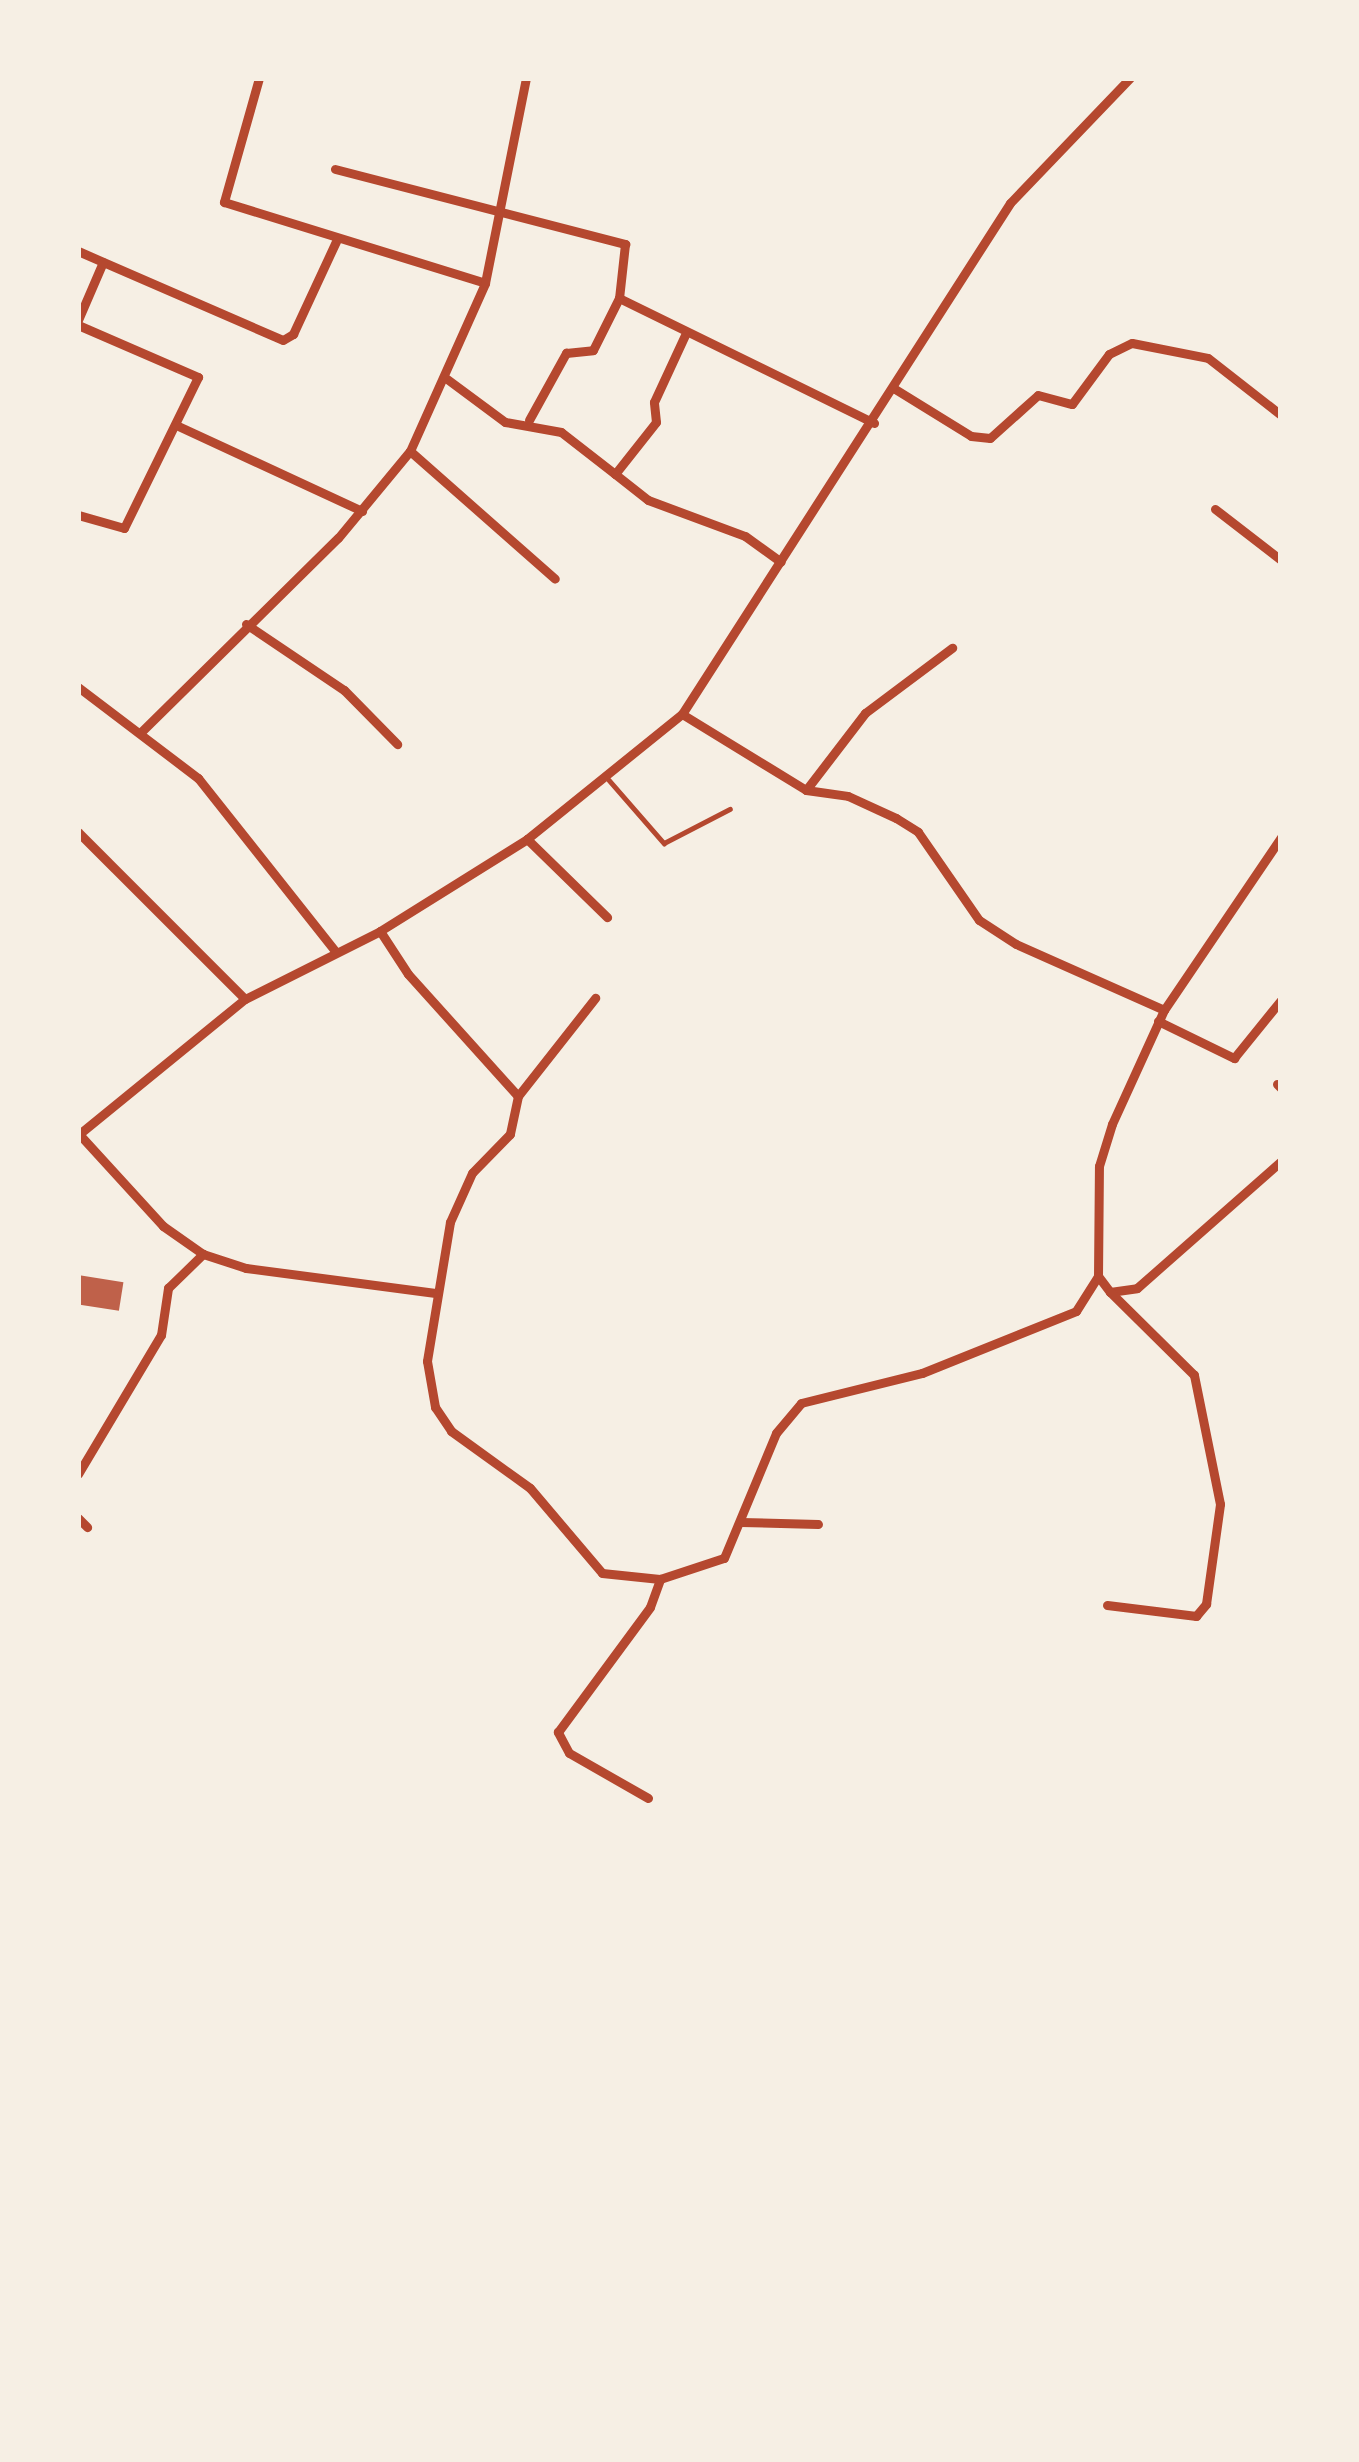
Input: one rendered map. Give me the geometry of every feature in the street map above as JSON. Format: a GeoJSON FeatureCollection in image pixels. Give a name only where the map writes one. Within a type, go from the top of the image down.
{"type":"FeatureCollection","features":[{"type":"Feature","properties":{"kind":"street"},"geometry":{"type":"LineString","coordinates":[[259,78],[224,202],[485,283]]}},
{"type":"Feature","properties":{"kind":"street"},"geometry":{"type":"LineString","coordinates":[[140,733],[362,511],[410,451],[447,380],[485,283],[504,212],[526,78]]}},
{"type":"Feature","properties":{"kind":"street"},"geometry":{"type":"LineString","coordinates":[[435,1293],[246,1268],[203,1254],[163,1226],[79,1134],[245,999],[380,931],[527,838],[609,780],[682,714],[874,423],[1010,202],[1130,78]]}},
{"type":"Feature","properties":{"kind":"street"},"geometry":{"type":"LineString","coordinates":[[335,169],[627,245],[619,298],[592,350],[566,353],[529,420]]}},
{"type":"Feature","properties":{"kind":"street"},"geometry":{"type":"LineString","coordinates":[[78,250],[283,340],[293,334],[337,239]]}},
{"type":"Feature","properties":{"kind":"street"},"geometry":{"type":"LineString","coordinates":[[78,515],[124,529],[176,425],[196,371],[78,322],[103,262]]}},
{"type":"Feature","properties":{"kind":"street"},"geometry":{"type":"LineString","coordinates":[[619,298],[685,335],[788,375],[874,423]]}},
{"type":"Feature","properties":{"kind":"street"},"geometry":{"type":"LineString","coordinates":[[615,474],[656,422],[653,405],[685,335]]}},
{"type":"Feature","properties":{"kind":"street"},"geometry":{"type":"LineString","coordinates":[[895,389],[970,436],[990,438],[1038,395],[1072,404],[1109,354],[1132,343],[1208,358],[1281,415]]}},
{"type":"Feature","properties":{"kind":"street"},"geometry":{"type":"LineString","coordinates":[[447,380],[506,422],[529,420],[561,432],[649,500],[745,536],[781,562]]}},
{"type":"Feature","properties":{"kind":"street"},"geometry":{"type":"LineString","coordinates":[[176,425],[362,511]]}},
{"type":"Feature","properties":{"kind":"street"},"geometry":{"type":"LineString","coordinates":[[410,451],[555,580]]}},
{"type":"Feature","properties":{"kind":"street"},"geometry":{"type":"LineString","coordinates":[[1216,509],[1281,560]]}},
{"type":"Feature","properties":{"kind":"street"},"geometry":{"type":"LineString","coordinates":[[246,624],[344,690],[397,744]]}},
{"type":"Feature","properties":{"kind":"street"},"geometry":{"type":"LineString","coordinates":[[806,790],[865,712],[952,648]]}},
{"type":"Feature","properties":{"kind":"street"},"geometry":{"type":"LineString","coordinates":[[78,687],[212,794],[336,952]]}},
{"type":"Feature","properties":{"kind":"street"},"geometry":{"type":"LineString","coordinates":[[682,714],[806,790],[848,796],[896,818],[918,832],[980,920],[1016,944],[1234,1058],[1281,1000]]}},
{"type":"Feature","properties":{"kind":"street"},"geometry":{"type":"LineString","coordinates":[[78,832],[245,999]]}},
{"type":"Feature","properties":{"kind":"street"},"geometry":{"type":"LineString","coordinates":[[1107,1606],[1196,1616],[1206,1604],[1220,1504],[1194,1375],[1098,1276],[1099,1166],[1161,1016],[1281,837]]}},
{"type":"Feature","properties":{"kind":"street"},"geometry":{"type":"LineString","coordinates":[[527,838],[607,917]]}},
{"type":"Feature","properties":{"kind":"street"},"geometry":{"type":"LineString","coordinates":[[380,931],[408,974],[518,1096]]}},
{"type":"Feature","properties":{"kind":"street"},"geometry":{"type":"LineString","coordinates":[[595,998],[518,1096],[510,1135],[460,1191],[435,1293],[430,1389],[451,1431],[530,1488],[602,1573],[660,1579],[724,1558],[776,1433],[801,1403],[831,1390],[902,1379],[1057,1325],[1098,1276]]}},
{"type":"Feature","properties":{"kind":"street"},"geometry":{"type":"LineString","coordinates":[[1110,1292],[1137,1288],[1281,1161]]}},
{"type":"Feature","properties":{"kind":"street"},"geometry":{"type":"LineString","coordinates":[[78,1474],[161,1335],[168,1288],[203,1254]]}},
{"type":"Feature","properties":{"kind":"street"},"geometry":{"type":"LineString","coordinates":[[741,1522],[818,1524]]}},
{"type":"Feature","properties":{"kind":"street"},"geometry":{"type":"LineString","coordinates":[[648,1798],[569,1753],[558,1732],[650,1607],[660,1579]]}},
{"type":"Feature","properties":{"kind":"lane"},"geometry":{"type":"LineString","coordinates":[[609,780],[664,843],[730,809]]}},
{"type":"Feature","properties":{"kind":"building"},"geometry":{"type":"Polygon","coordinates":[[[78,1275],[123,1282],[119,1311],[78,1304],[78,1275]]]}}]}
